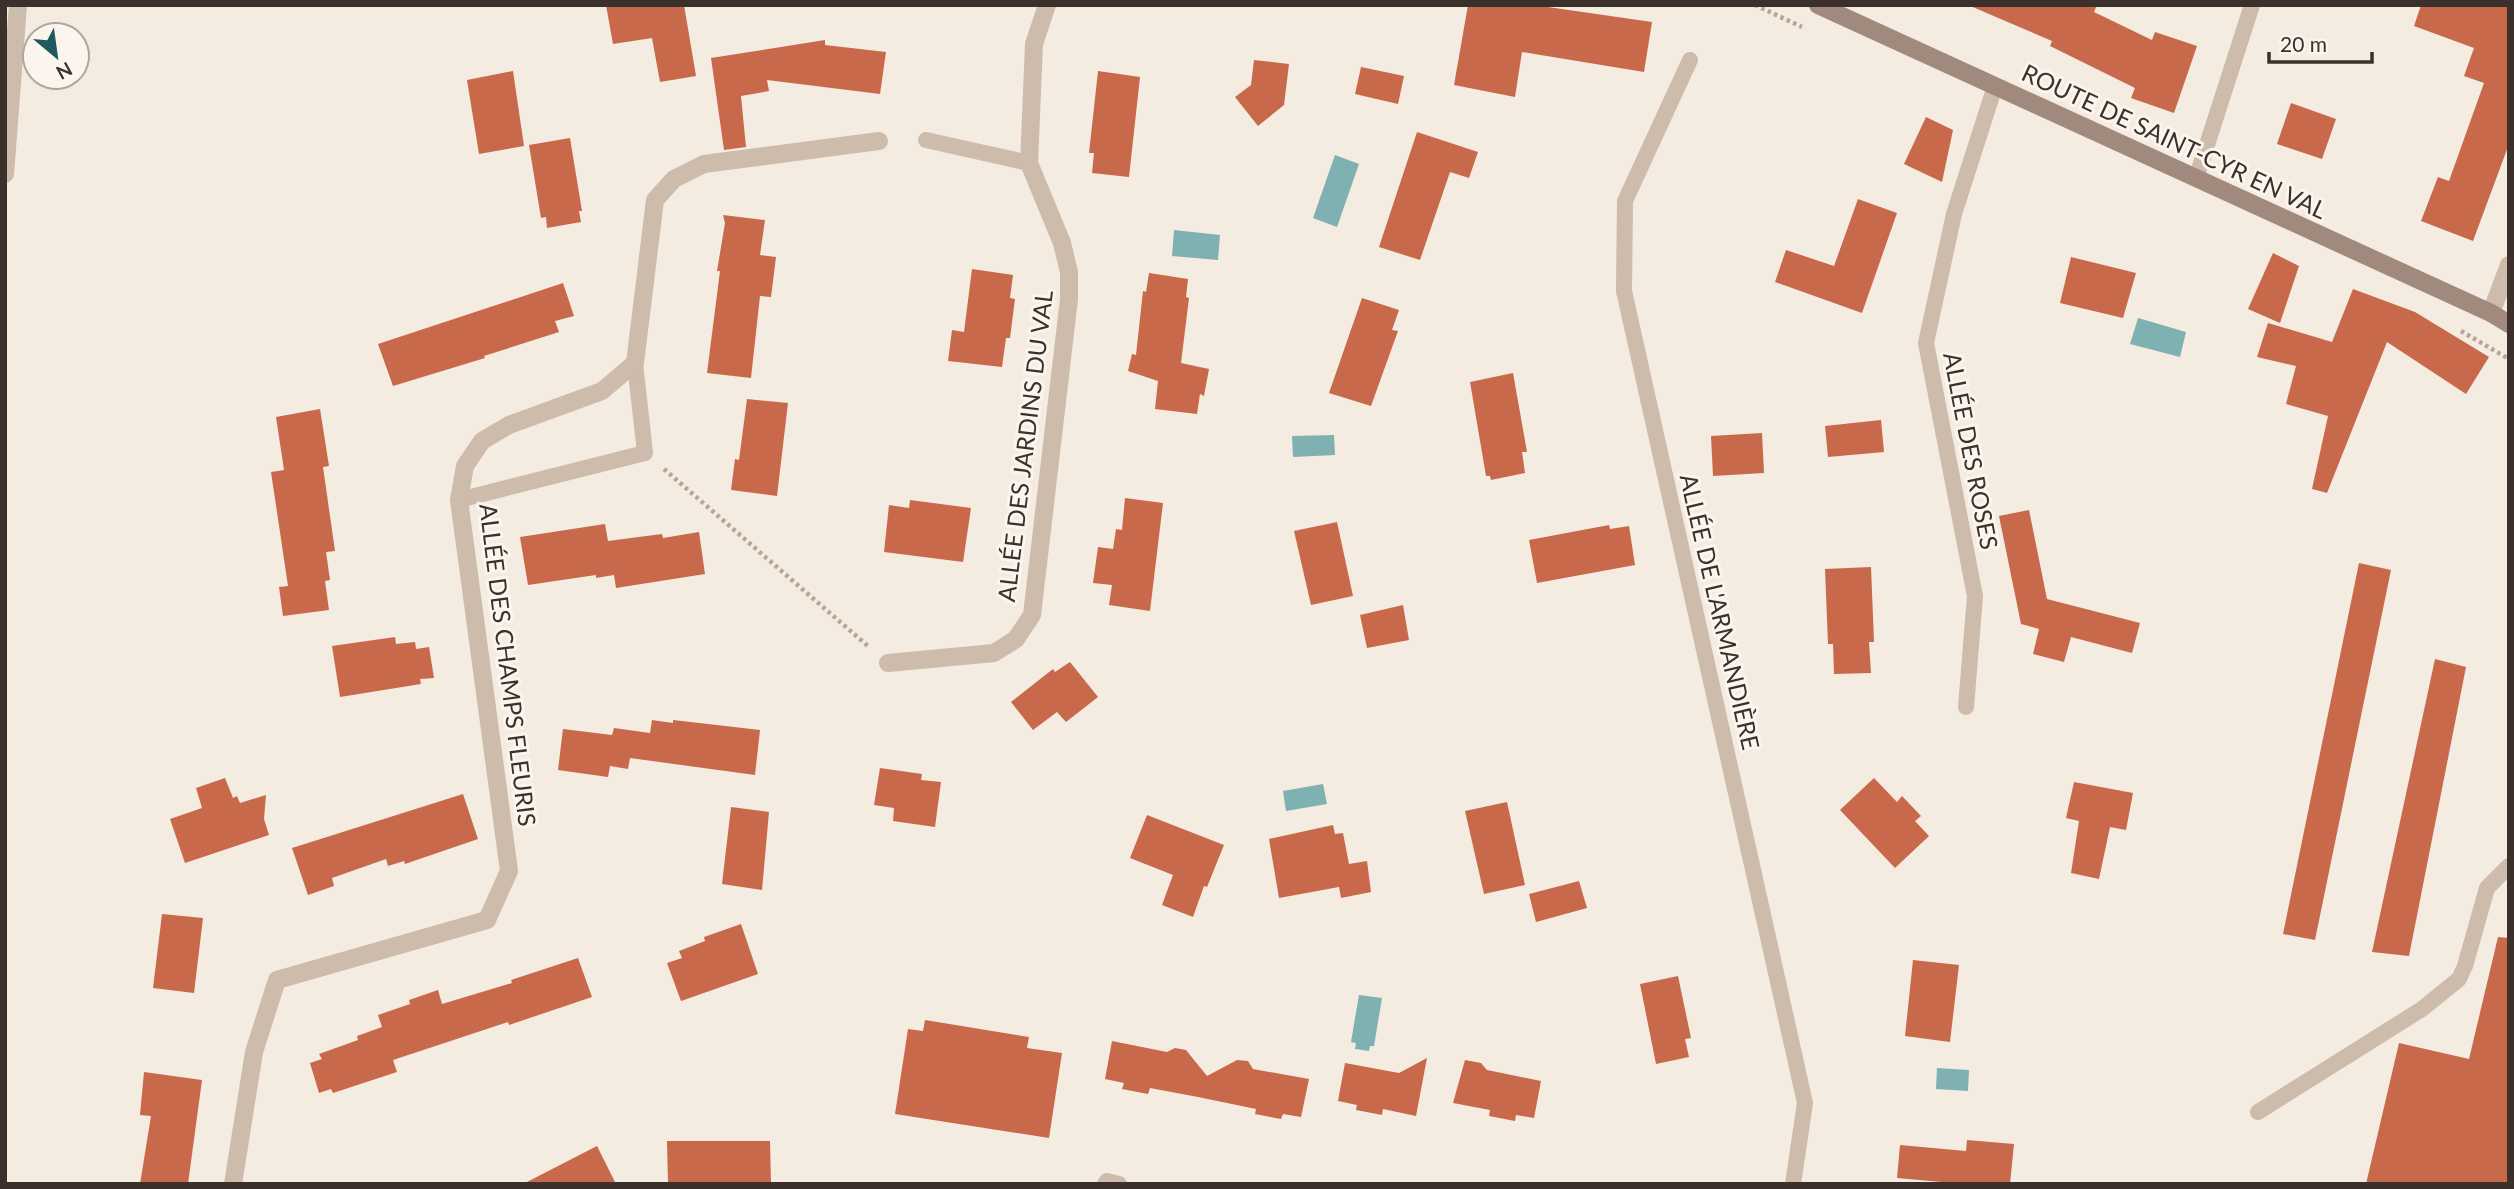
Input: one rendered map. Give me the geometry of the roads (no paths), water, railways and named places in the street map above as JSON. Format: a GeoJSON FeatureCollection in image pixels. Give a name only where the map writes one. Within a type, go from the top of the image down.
{"type":"FeatureCollection","features":[{"type":"Feature","properties":{"kind":"street"},"geometry":{"type":"LineString","coordinates":[[5,174],[18,5]]}},
{"type":"Feature","properties":{"kind":"street","name":"ALLÉE DES JARDINS DU VAL"},"geometry":{"type":"LineString","coordinates":[[888,663],[994,653],[1016,639],[1032,615],[1069,299],[1069,272],[1062,243],[1029,163],[1034,44],[1047,5]]}},
{"type":"Feature","properties":{"kind":"street","name":"ROUTE DE SAINT-CYR EN VAL"},"geometry":{"type":"LineString","coordinates":[[1818,5],[2491,313],[2509,324]]}},
{"type":"Feature","properties":{"kind":"street"},"geometry":{"type":"LineString","coordinates":[[635,363],[655,200],[674,179],[704,164],[879,141]]}},
{"type":"Feature","properties":{"kind":"street"},"geometry":{"type":"LineString","coordinates":[[2491,313],[2509,265]]}},
{"type":"Feature","properties":{"kind":"street","name":"ALLÉE DES CHAMPS FLEURIS"},"geometry":{"type":"LineString","coordinates":[[233,1184],[254,1052],[277,980],[487,920],[509,871],[459,500],[465,466],[482,441],[509,425],[602,391],[635,363]]}},
{"type":"Feature","properties":{"kind":"lane"},"geometry":{"type":"LineString","coordinates":[[2196,179],[2252,5]]}},
{"type":"Feature","properties":{"kind":"lane","name":"ALLÉE DE L'ARMANDIÈRE"},"geometry":{"type":"LineString","coordinates":[[1690,60],[1625,201],[1624,291],[1805,1103],[1793,1184]]}},
{"type":"Feature","properties":{"kind":"lane","name":"ALLÉE DES ROSES"},"geometry":{"type":"LineString","coordinates":[[1966,707],[1975,596],[1926,343],[1954,214],[1995,86]]}},
{"type":"Feature","properties":{"kind":"lane"},"geometry":{"type":"LineString","coordinates":[[926,140],[1029,163]]}},
{"type":"Feature","properties":{"kind":"lane"},"geometry":{"type":"LineString","coordinates":[[459,500],[645,453],[635,363]]}},
{"type":"Feature","properties":{"kind":"lane"},"geometry":{"type":"LineString","coordinates":[[2258,1112],[2423,1009],[2459,979],[2487,888],[2509,866]]}},
{"type":"Feature","properties":{"kind":"lane"},"geometry":{"type":"LineString","coordinates":[[1105,1184],[1107,1181],[1119,1184]]}},
{"type":"Feature","properties":{"kind":"water"},"geometry":{"type":"Polygon","coordinates":[[[1335,155],[1359,164],[1337,227],[1313,218],[1335,155]]]}},
{"type":"Feature","properties":{"kind":"water"},"geometry":{"type":"Polygon","coordinates":[[[1174,230],[1220,235],[1218,260],[1172,256],[1174,230]]]}},
{"type":"Feature","properties":{"kind":"water"},"geometry":{"type":"Polygon","coordinates":[[[2138,318],[2186,332],[2180,357],[2130,344],[2138,318]]]}},
{"type":"Feature","properties":{"kind":"water"},"geometry":{"type":"Polygon","coordinates":[[[1334,435],[1335,455],[1293,457],[1292,436],[1334,435]]]}},
{"type":"Feature","properties":{"kind":"water"},"geometry":{"type":"Polygon","coordinates":[[[1323,784],[1327,804],[1286,811],[1283,791],[1323,784]]]}},
{"type":"Feature","properties":{"kind":"water"},"geometry":{"type":"Polygon","coordinates":[[[1359,995],[1382,998],[1374,1046],[1370,1046],[1369,1051],[1355,1049],[1356,1043],[1351,1042],[1359,995]]]}},
{"type":"Feature","properties":{"kind":"water"},"geometry":{"type":"Polygon","coordinates":[[[1937,1068],[1969,1070],[1968,1091],[1936,1089],[1937,1068]]]}}]}
